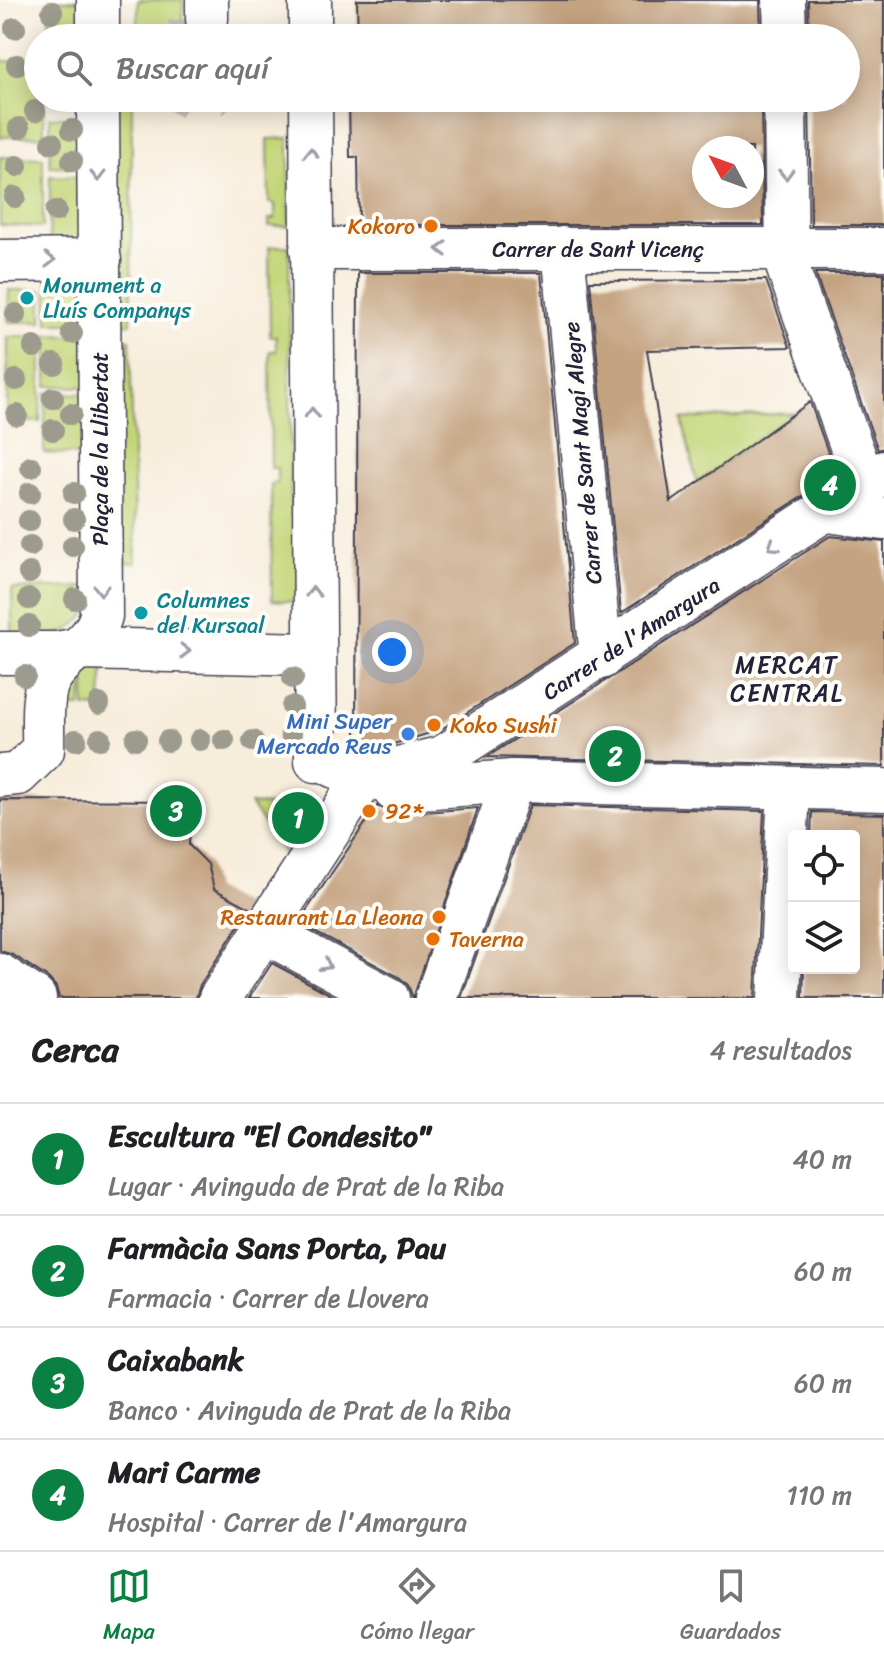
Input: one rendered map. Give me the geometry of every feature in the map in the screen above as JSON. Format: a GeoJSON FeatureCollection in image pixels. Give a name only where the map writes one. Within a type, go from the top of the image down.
{"type":"FeatureCollection","features":[{"type":"Feature","properties":{"kind":"street"},"geometry":{"type":"LineString","coordinates":[[98,0],[98,24]]}},
{"type":"Feature","properties":{"kind":"street"},"geometry":{"type":"LineString","coordinates":[[310,0],[310,24]]}},
{"type":"Feature","properties":{"kind":"street"},"geometry":{"type":"LineString","coordinates":[[784,0],[785,24]]}},
{"type":"Feature","properties":{"kind":"street","name":"Plaça de la Llibertat"},"geometry":{"type":"LineString","coordinates":[[8,776],[43,750],[47,683],[92,634],[101,616],[98,112]]}},
{"type":"Feature","properties":{"kind":"street"},"geometry":{"type":"LineString","coordinates":[[220,998],[265,932],[338,775],[313,654],[311,112]]}},
{"type":"Feature","properties":{"kind":"street"},"geometry":{"type":"LineString","coordinates":[[785,112],[787,266],[865,497]]}},
{"type":"Feature","properties":{"kind":"street","name":"Carrer de Sant Magí Alegre"},"geometry":{"type":"LineString","coordinates":[[563,248],[601,658]]}},
{"type":"Feature","properties":{"kind":"street","name":"Carrer de Sant Vicenç"},"geometry":{"type":"LineString","coordinates":[[311,249],[884,249]]}},
{"type":"Feature","properties":{"kind":"street"},"geometry":{"type":"LineString","coordinates":[[0,261],[100,260]]}},
{"type":"Feature","properties":{"kind":"street","name":"Carrer de l'Amargura"},"geometry":{"type":"LineString","coordinates":[[338,775],[443,757],[865,497]]}},
{"type":"Feature","properties":{"kind":"street"},"geometry":{"type":"LineString","coordinates":[[0,653],[57,653],[79,649],[313,654]]}},
{"type":"Feature","properties":{"kind":"street"},"geometry":{"type":"LineString","coordinates":[[338,775],[884,790]]}},
{"type":"Feature","properties":{"kind":"street"},"geometry":{"type":"LineString","coordinates":[[436,998],[513,781]]}},
{"type":"Feature","properties":{"kind":"street"},"geometry":{"type":"LineString","coordinates":[[779,998],[789,788]]}},
{"type":"Feature","properties":{"kind":"street"},"geometry":{"type":"LineString","coordinates":[[265,932],[388,998]]}},
{"type":"Feature","properties":{"kind":"street"},"geometry":{"type":"LineString","coordinates":[[0,975],[35,998]]}},
{"type":"Feature","properties":{"kind":"green space"},"geometry":{"type":"Polygon","coordinates":[[[49,0],[81,0],[80,24],[50,24],[49,0]]]}},
{"type":"Feature","properties":{"kind":"green space"},"geometry":{"type":"Polygon","coordinates":[[[138,0],[183,0],[183,24],[138,24],[138,0]]]}},
{"type":"Feature","properties":{"kind":"green space"},"geometry":{"type":"Polygon","coordinates":[[[1,61],[24,62],[24,112],[44,112],[44,136],[0,137],[1,61]]]}},
{"type":"Feature","properties":{"kind":"green space"},"geometry":{"type":"Polygon","coordinates":[[[112,112],[132,112],[131,324],[107,323],[112,112]]]}},
{"type":"Feature","properties":{"kind":"green space"},"geometry":{"type":"Polygon","coordinates":[[[50,117],[79,117],[80,167],[50,166],[50,117]]]}},
{"type":"Feature","properties":{"kind":"green space"},"geometry":{"type":"Polygon","coordinates":[[[289,138],[289,226],[269,226],[269,219],[275,219],[275,204],[269,203],[268,139],[289,138]]]}},
{"type":"Feature","properties":{"kind":"green space"},"geometry":{"type":"Polygon","coordinates":[[[0,157],[43,158],[43,227],[0,225],[0,157]]]}},
{"type":"Feature","properties":{"kind":"green space"},"geometry":{"type":"Polygon","coordinates":[[[50,176],[80,177],[85,241],[49,248],[50,176]]]}},
{"type":"Feature","properties":{"kind":"green space"},"geometry":{"type":"Polygon","coordinates":[[[289,246],[291,515],[300,516],[299,602],[272,600],[271,484],[277,483],[277,468],[271,468],[270,351],[276,351],[276,336],[270,336],[269,247],[289,246]]]}},
{"type":"Feature","properties":{"kind":"green space"},"geometry":{"type":"Polygon","coordinates":[[[47,275],[66,278],[83,288],[92,323],[48,323],[47,275]]]}},
{"type":"Feature","properties":{"kind":"green space"},"geometry":{"type":"Polygon","coordinates":[[[9,290],[42,290],[42,322],[8,322],[9,290]]]}},
{"type":"Feature","properties":{"kind":"green space"},"geometry":{"type":"Polygon","coordinates":[[[48,335],[91,337],[90,387],[47,386],[48,335]]]}},
{"type":"Feature","properties":{"kind":"green space"},"geometry":{"type":"Polygon","coordinates":[[[42,336],[40,422],[7,420],[8,337],[42,336]]]}},
{"type":"Feature","properties":{"kind":"green space"},"geometry":{"type":"Polygon","coordinates":[[[107,339],[130,340],[136,563],[111,562],[107,339]]]}},
{"type":"Feature","properties":{"kind":"green space"},"geometry":{"type":"Polygon","coordinates":[[[46,393],[91,394],[89,455],[44,453],[46,393]]]}},
{"type":"Feature","properties":{"kind":"green space"},"geometry":{"type":"Polygon","coordinates":[[[794,413],[697,483],[682,419],[794,413]]]}},
{"type":"Feature","properties":{"kind":"green space"},"geometry":{"type":"Polygon","coordinates":[[[87,587],[86,615],[65,633],[12,637],[12,589],[87,587]]]}},
{"type":"Feature","properties":{"kind":"green space"},"geometry":{"type":"Polygon","coordinates":[[[104,668],[100,708],[85,707],[86,671],[81,707],[53,707],[70,671],[104,668]]]}},
{"type":"Feature","properties":{"kind":"green space"},"geometry":{"type":"Polygon","coordinates":[[[250,804],[326,811],[291,864],[250,804]]]}},
{"type":"Feature","properties":{"kind":"building"},"geometry":{"type":"Polygon","coordinates":[[[357,0],[760,0],[761,24],[358,24],[357,0]]]}},
{"type":"Feature","properties":{"kind":"building"},"geometry":{"type":"Polygon","coordinates":[[[808,0],[884,0],[884,225],[811,225],[809,112],[860,112],[860,24],[809,24],[808,0]]]}},
{"type":"Feature","properties":{"kind":"building"},"geometry":{"type":"Polygon","coordinates":[[[349,112],[761,112],[762,136],[692,136],[692,208],[763,208],[763,225],[359,225],[358,157],[350,157],[349,112]]]}},
{"type":"Feature","properties":{"kind":"building"},"geometry":{"type":"Polygon","coordinates":[[[358,273],[541,273],[575,643],[440,730],[390,745],[362,748],[356,747],[358,273]]]}},
{"type":"Feature","properties":{"kind":"building"},"geometry":{"type":"Polygon","coordinates":[[[815,273],[884,273],[884,448],[878,450],[815,273]]]}},
{"type":"Feature","properties":{"kind":"building"},"geometry":{"type":"Polygon","coordinates":[[[766,280],[790,347],[647,350],[671,502],[810,402],[836,475],[621,613],[590,281],[766,280]]]}},
{"type":"Feature","properties":{"kind":"building"},"geometry":{"type":"Polygon","coordinates":[[[830,536],[884,542],[884,766],[487,757],[830,536]]]}},
{"type":"Feature","properties":{"kind":"building"},"geometry":{"type":"Polygon","coordinates":[[[0,800],[191,801],[189,845],[208,864],[214,889],[250,908],[200,985],[196,998],[59,998],[56,987],[48,978],[13,955],[0,951],[0,800]]]}},
{"type":"Feature","properties":{"kind":"building"},"geometry":{"type":"Polygon","coordinates":[[[530,805],[764,811],[755,998],[461,998],[530,805]]]}},
{"type":"Feature","properties":{"kind":"building"},"geometry":{"type":"Polygon","coordinates":[[[377,806],[396,814],[478,808],[413,998],[408,985],[399,977],[298,923],[377,806]]]}},
{"type":"Feature","properties":{"kind":"building"},"geometry":{"type":"Polygon","coordinates":[[[812,812],[884,814],[884,998],[803,998],[804,974],[860,974],[860,830],[811,830],[812,812]]]}},
{"type":"Feature","properties":{"kind":"building"},"geometry":{"type":"Polygon","coordinates":[[[272,963],[337,998],[249,998],[272,963]]]}},
{"type":"Feature","properties":{"kind":"tunnel"},"geometry":{"type":"LineString","coordinates":[[189,19],[189,24]]}},
{"type":"Feature","properties":{"kind":"place","name":"Kokoro"},"geometry":{"type":"Point","coordinates":[431,226]}},
{"type":"Feature","properties":{"kind":"place","name":"Monument a Lluís Companys"},"geometry":{"type":"Point","coordinates":[27,298]}},
{"type":"Feature","properties":{"kind":"place","name":"Mari Carme"},"geometry":{"type":"Point","coordinates":[830,485]}},
{"type":"Feature","properties":{"kind":"place","name":"Columnes del Kursaal"},"geometry":{"type":"Point","coordinates":[141,613]}},
{"type":"Feature","properties":{"kind":"place","name":"Koko Sushi"},"geometry":{"type":"Point","coordinates":[434,725]}},
{"type":"Feature","properties":{"kind":"place","name":"Mini Super Mercado Reus"},"geometry":{"type":"Point","coordinates":[408,734]}},
{"type":"Feature","properties":{"kind":"place","name":"Farmàcia Sans Porta, Pau"},"geometry":{"type":"Point","coordinates":[615,756]}},
{"type":"Feature","properties":{"kind":"place","name":"Caixabank"},"geometry":{"type":"Point","coordinates":[176,811]}},
{"type":"Feature","properties":{"kind":"place","name":"92*"},"geometry":{"type":"Point","coordinates":[369,811]}},
{"type":"Feature","properties":{"kind":"place","name":"Escultura \"El Condesito\""},"geometry":{"type":"Point","coordinates":[298,818]}},
{"type":"Feature","properties":{"kind":"place","name":"Restaurant La Lleona"},"geometry":{"type":"Point","coordinates":[439,917]}},
{"type":"Feature","properties":{"kind":"place","name":"Taverna"},"geometry":{"type":"Point","coordinates":[433,939]}},
{"type":"Feature","properties":{"kind":"district","name":"MERCAT CENTRAL"},"geometry":{"type":"Point","coordinates":[787,679]}}]}
